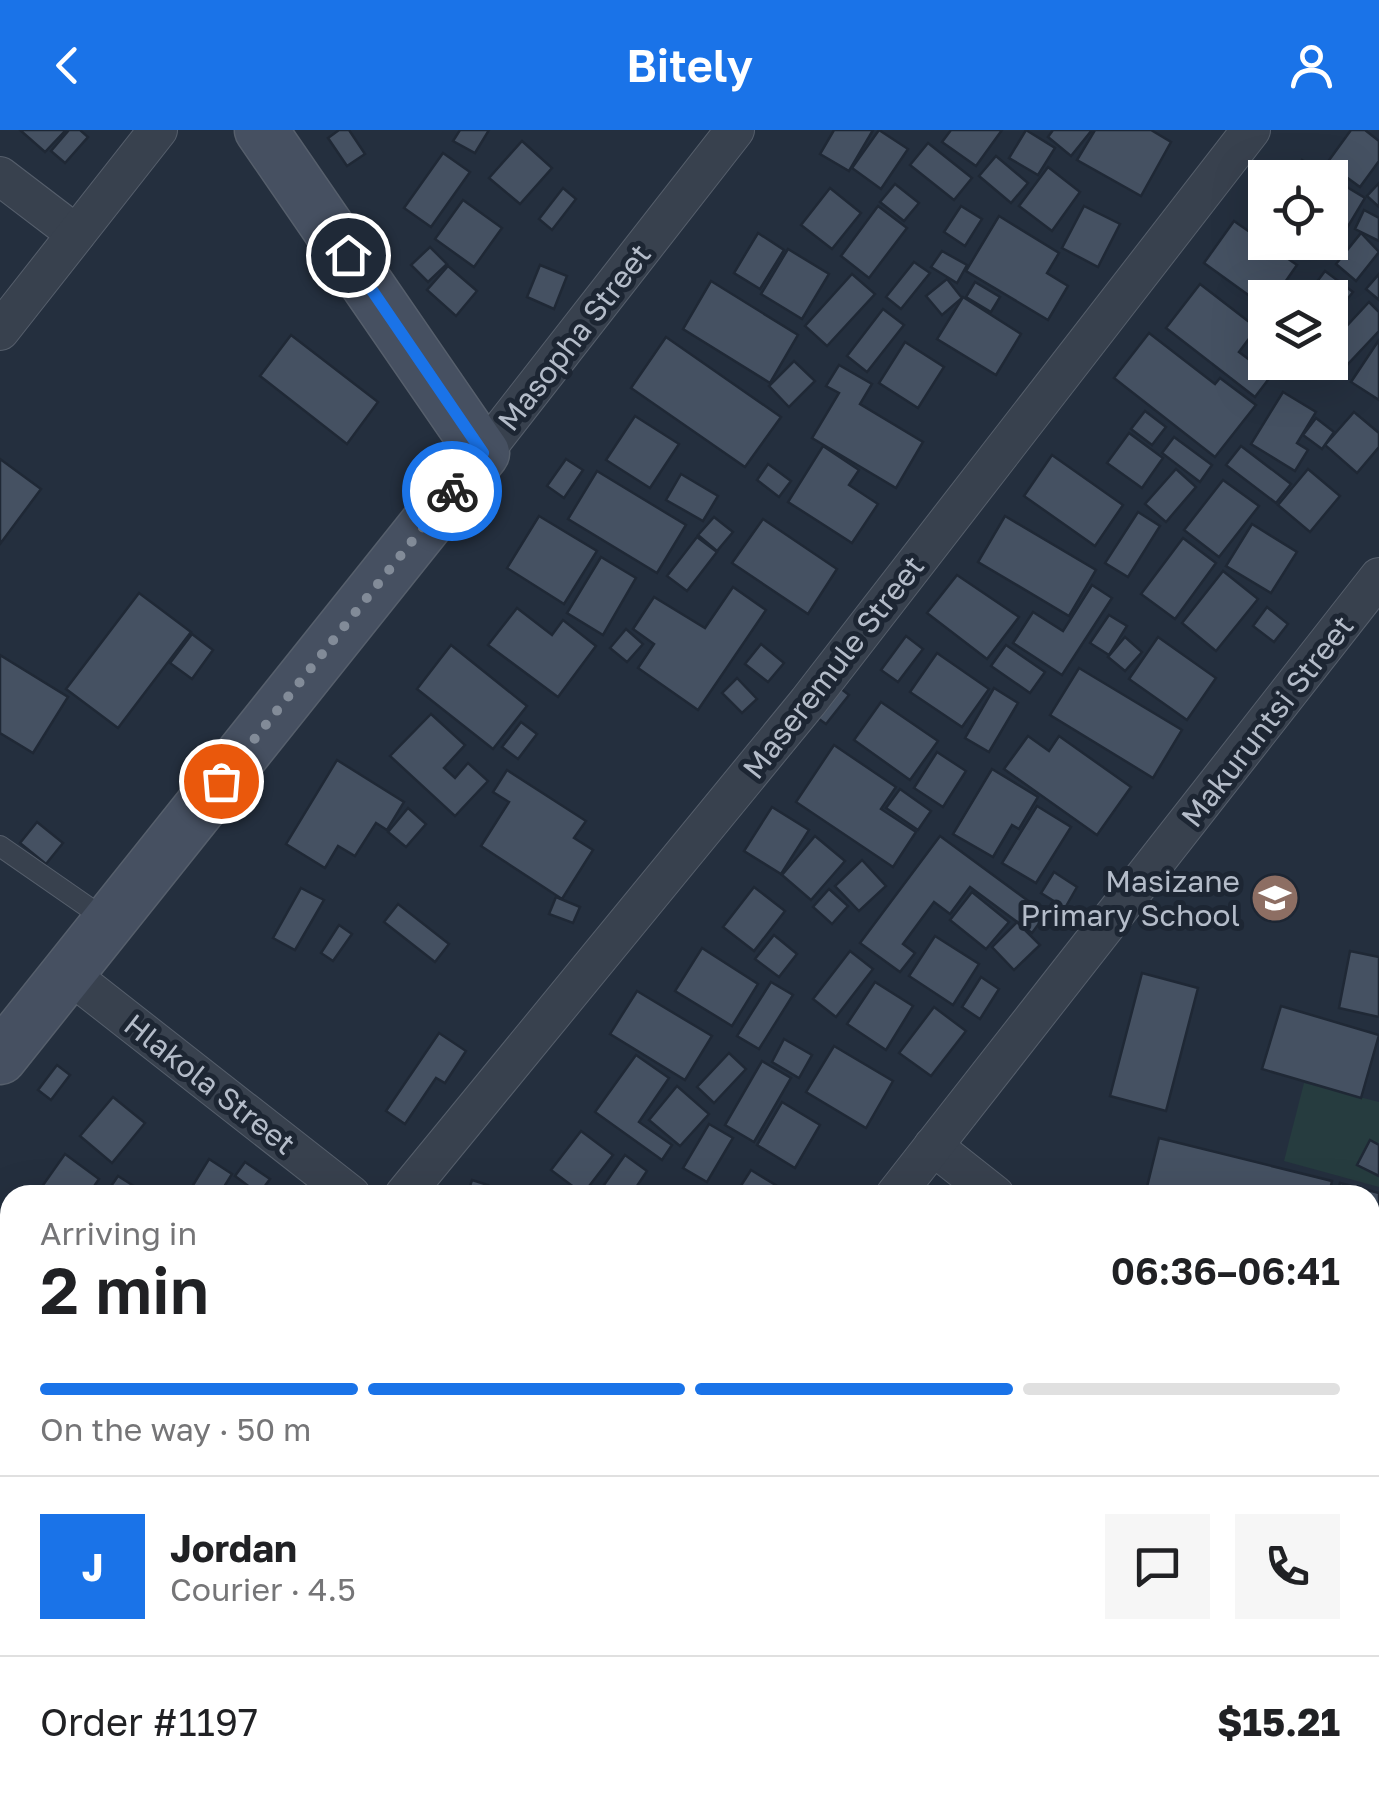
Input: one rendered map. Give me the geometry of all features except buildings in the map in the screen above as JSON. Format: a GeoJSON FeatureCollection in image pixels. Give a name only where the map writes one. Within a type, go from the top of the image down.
{"type":"FeatureCollection","features":[{"type":"Feature","properties":{"kind":"street"},"geometry":{"type":"LineString","coordinates":[[0,331],[158,130]]}},
{"type":"Feature","properties":{"kind":"street"},"geometry":{"type":"LineString","coordinates":[[261,130],[483,453]]}},
{"type":"Feature","properties":{"kind":"street","name":"Masopha Street"},"geometry":{"type":"LineString","coordinates":[[0,1058],[735,130]]}},
{"type":"Feature","properties":{"kind":"street","name":"Maseremule Street"},"geometry":{"type":"LineString","coordinates":[[412,1185],[808,702],[1252,130]]}},
{"type":"Feature","properties":{"kind":"street"},"geometry":{"type":"LineString","coordinates":[[0,176],[76,234]]}},
{"type":"Feature","properties":{"kind":"street","name":"Makuruntsi Street"},"geometry":{"type":"LineString","coordinates":[[903,1185],[1377,582]]}},
{"type":"Feature","properties":{"kind":"street","name":"Hlakola Street"},"geometry":{"type":"LineString","coordinates":[[69,974],[338,1185]]}},
{"type":"Feature","properties":{"kind":"street"},"geometry":{"type":"LineString","coordinates":[[934,1146],[983,1185]]}},
{"type":"Feature","properties":{"kind":"lane"},"geometry":{"type":"LineString","coordinates":[[0,846],[110,922]]}},
{"type":"Feature","properties":{"kind":"green space"},"geometry":{"type":"Polygon","coordinates":[[[1304,1083],[1379,1102],[1379,1185],[1284,1161],[1304,1083]]]}},
{"type":"Feature","properties":{"kind":"way so far"},"geometry":{"type":"LineString","coordinates":[[221,781],[452,491]]}},
{"type":"Feature","properties":{"kind":"place","name":"Masizane Primary School"},"geometry":{"type":"Point","coordinates":[1275,898]}},
{"type":"Feature","properties":{"kind":"route"},"geometry":{"type":"LineString","coordinates":[[348,255],[483,453],[452,491]]}}]}
